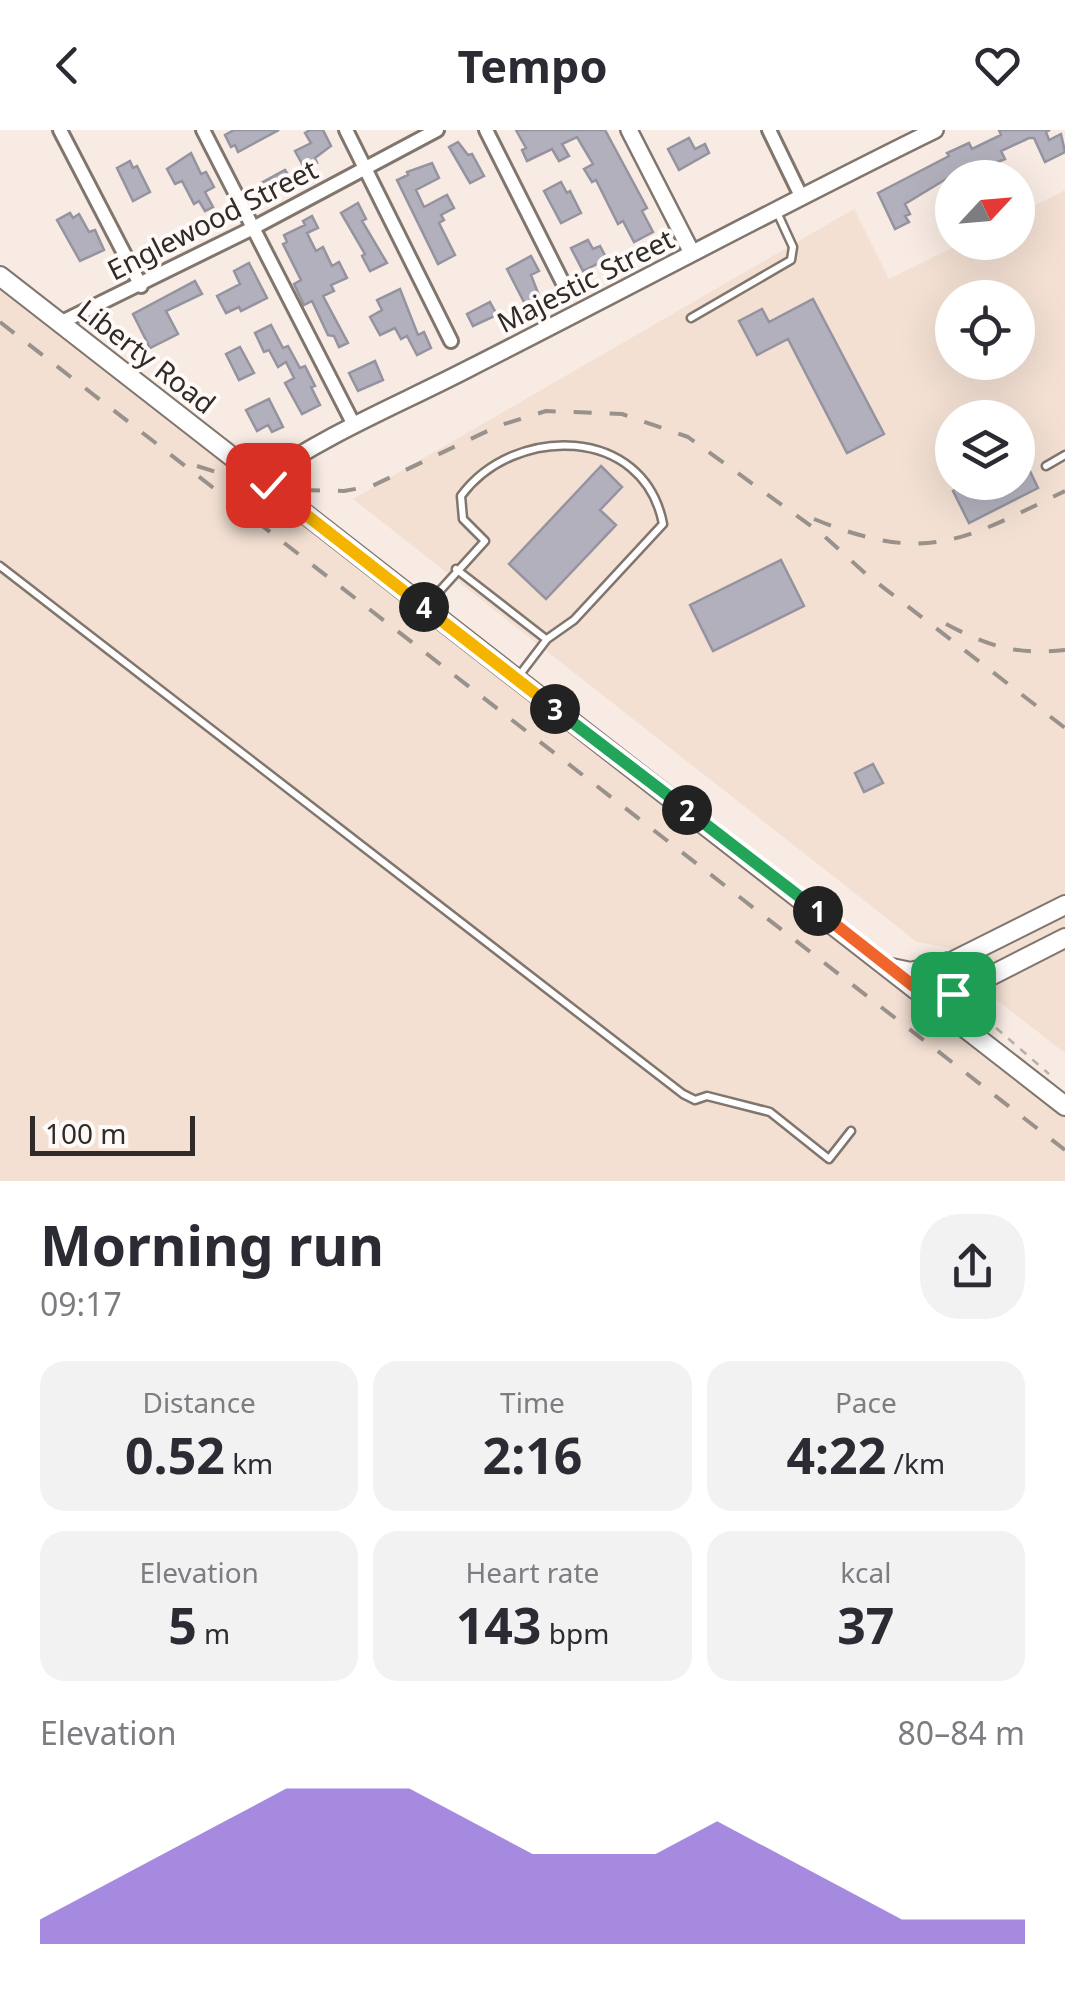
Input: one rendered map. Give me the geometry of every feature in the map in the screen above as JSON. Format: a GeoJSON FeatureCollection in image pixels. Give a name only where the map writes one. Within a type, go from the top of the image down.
{"type":"FeatureCollection","features":[{"type":"Feature","properties":{"kind":"main road","name":"Liberty Road"},"geometry":{"type":"LineString","coordinates":[[0,276],[1065,1106]]}},
{"type":"Feature","properties":{"kind":"main road"},"geometry":{"type":"LineString","coordinates":[[890,967],[911,972],[954,960],[1065,905]]}},
{"type":"Feature","properties":{"kind":"main road"},"geometry":{"type":"LineString","coordinates":[[954,960],[932,983],[930,999],[943,998],[1065,938]]}},
{"type":"Feature","properties":{"kind":"main road"},"geometry":{"type":"LineString","coordinates":[[975,983],[966,998],[967,1015],[988,1045]]}},
{"type":"Feature","properties":{"kind":"street"},"geometry":{"type":"LineString","coordinates":[[60,130],[141,286]]}},
{"type":"Feature","properties":{"kind":"street"},"geometry":{"type":"LineString","coordinates":[[203,130],[354,423]]}},
{"type":"Feature","properties":{"kind":"street"},"geometry":{"type":"LineString","coordinates":[[346,130],[452,341]]}},
{"type":"Feature","properties":{"kind":"street","name":"Englewood Street"},"geometry":{"type":"LineString","coordinates":[[60,323],[141,286],[438,130]]}},
{"type":"Feature","properties":{"kind":"street"},"geometry":{"type":"LineString","coordinates":[[486,130],[563,282]]}},
{"type":"Feature","properties":{"kind":"street"},"geometry":{"type":"LineString","coordinates":[[629,130],[692,253]]}},
{"type":"Feature","properties":{"kind":"street"},"geometry":{"type":"LineString","coordinates":[[769,130],[802,196]]}},
{"type":"Feature","properties":{"kind":"street","name":"Majestic Street"},"geometry":{"type":"LineString","coordinates":[[261,480],[307,448],[354,423],[466,370],[935,130]]}},
{"type":"Feature","properties":{"kind":"lane"},"geometry":{"type":"LineString","coordinates":[[690,318],[791,260],[793,248],[775,209]]}},
{"type":"Feature","properties":{"kind":"lane"},"geometry":{"type":"LineString","coordinates":[[425,607],[485,540],[463,519],[461,496],[498,461],[527,448],[565,444],[604,453],[627,466],[653,490],[662,524],[574,620],[547,639],[517,679]]}},
{"type":"Feature","properties":{"kind":"lane"},"geometry":{"type":"LineString","coordinates":[[1046,466],[1065,456]]}},
{"type":"Feature","properties":{"kind":"lane"},"geometry":{"type":"LineString","coordinates":[[0,566],[687,1097],[696,1100],[707,1096],[770,1112],[829,1159],[851,1131]]}},
{"type":"Feature","properties":{"kind":"lane"},"geometry":{"type":"LineString","coordinates":[[456,569],[547,639]]}},
{"type":"Feature","properties":{"kind":"path"},"geometry":{"type":"LineString","coordinates":[[972,1007],[1052,1076]]}},
{"type":"Feature","properties":{"kind":"shaded area"},"geometry":{"type":"Polygon","coordinates":[[[1065,190],[1065,1053],[994,998],[949,948],[917,942],[353,499],[854,209],[889,279],[935,256],[935,260],[1035,260],[1035,205],[1065,190]]]}},
{"type":"Feature","properties":{"kind":"shaded area"},"geometry":{"type":"Polygon","coordinates":[[[0,288],[1065,1115],[1065,1181],[0,1181],[0,288]]]}},
{"type":"Feature","properties":{"kind":"building"},"geometry":{"type":"Polygon","coordinates":[[[234,130],[279,130],[238,152],[225,135],[234,130]]]}},
{"type":"Feature","properties":{"kind":"building"},"geometry":{"type":"Polygon","coordinates":[[[323,130],[331,146],[315,158],[317,163],[305,169],[295,151],[311,143],[305,133],[323,130]]]}},
{"type":"Feature","properties":{"kind":"building"},"geometry":{"type":"Polygon","coordinates":[[[516,130],[605,130],[647,208],[642,211],[653,232],[634,242],[623,221],[618,224],[596,180],[592,182],[584,169],[593,164],[577,137],[562,144],[569,156],[559,161],[552,149],[527,161],[522,150],[526,148],[516,130]]]}},
{"type":"Feature","properties":{"kind":"building"},"geometry":{"type":"Polygon","coordinates":[[[999,130],[1050,130],[1046,132],[1049,140],[1061,134],[1065,152],[1045,162],[1034,138],[1029,138],[1001,151],[1003,160],[941,160],[969,143],[972,149],[1001,135],[999,130]]]}},
{"type":"Feature","properties":{"kind":"building"},"geometry":{"type":"Polygon","coordinates":[[[689,138],[695,149],[705,144],[709,153],[679,170],[668,149],[689,138]]]}},
{"type":"Feature","properties":{"kind":"building"},"geometry":{"type":"Polygon","coordinates":[[[458,142],[468,155],[472,154],[484,176],[470,183],[449,147],[458,142]]]}},
{"type":"Feature","properties":{"kind":"building"},"geometry":{"type":"Polygon","coordinates":[[[191,153],[201,174],[206,172],[214,187],[205,192],[213,207],[205,211],[199,201],[194,204],[182,181],[175,184],[167,169],[191,153]]]}},
{"type":"Feature","properties":{"kind":"building"},"geometry":{"type":"Polygon","coordinates":[[[130,161],[133,168],[137,166],[150,192],[133,201],[117,168],[130,161]]]}},
{"type":"Feature","properties":{"kind":"building"},"geometry":{"type":"Polygon","coordinates":[[[432,163],[439,178],[416,190],[424,207],[447,195],[454,208],[441,215],[444,220],[439,223],[455,255],[438,264],[397,180],[432,163]]]}},
{"type":"Feature","properties":{"kind":"building"},"geometry":{"type":"Polygon","coordinates":[[[935,163],[935,186],[905,204],[909,222],[895,229],[878,193],[935,163]]]}},
{"type":"Feature","properties":{"kind":"building"},"geometry":{"type":"Polygon","coordinates":[[[285,170],[292,182],[267,195],[261,183],[285,170]]]}},
{"type":"Feature","properties":{"kind":"building"},"geometry":{"type":"Polygon","coordinates":[[[561,182],[581,213],[561,223],[544,191],[561,182]]]}},
{"type":"Feature","properties":{"kind":"building"},"geometry":{"type":"Polygon","coordinates":[[[358,203],[366,219],[362,221],[387,263],[370,271],[362,256],[365,254],[341,213],[358,203]]]}},
{"type":"Feature","properties":{"kind":"building"},"geometry":{"type":"Polygon","coordinates":[[[70,213],[73,218],[79,214],[89,232],[95,230],[104,250],[80,261],[57,220],[70,213]]]}},
{"type":"Feature","properties":{"kind":"building"},"geometry":{"type":"Polygon","coordinates":[[[312,216],[318,228],[307,233],[316,251],[323,247],[332,266],[339,262],[347,278],[331,285],[334,291],[323,296],[348,343],[339,347],[334,336],[328,335],[312,301],[304,305],[294,284],[301,280],[283,244],[287,242],[284,235],[305,225],[303,221],[312,216]]]}},
{"type":"Feature","properties":{"kind":"building"},"geometry":{"type":"Polygon","coordinates":[[[588,240],[593,249],[600,246],[607,259],[583,271],[571,248],[588,240]]]}},
{"type":"Feature","properties":{"kind":"building"},"geometry":{"type":"Polygon","coordinates":[[[531,256],[539,271],[531,275],[540,298],[526,306],[507,269],[531,256]]]}},
{"type":"Feature","properties":{"kind":"building"},"geometry":{"type":"Polygon","coordinates":[[[249,263],[267,298],[241,311],[239,307],[226,313],[217,296],[240,284],[234,271],[249,263]]]}},
{"type":"Feature","properties":{"kind":"building"},"geometry":{"type":"Polygon","coordinates":[[[195,281],[202,294],[166,311],[178,334],[150,348],[133,314],[195,281]]]}},
{"type":"Feature","properties":{"kind":"building"},"geometry":{"type":"Polygon","coordinates":[[[400,289],[418,335],[424,332],[431,348],[417,355],[407,336],[401,339],[395,328],[380,335],[370,317],[382,310],[377,300],[400,289]]]}},
{"type":"Feature","properties":{"kind":"building"},"geometry":{"type":"Polygon","coordinates":[[[813,299],[884,434],[847,453],[788,339],[757,355],[739,321],[762,309],[769,322],[813,299]]]}},
{"type":"Feature","properties":{"kind":"building"},"geometry":{"type":"Polygon","coordinates":[[[490,302],[497,315],[473,326],[467,314],[490,302]]]}},
{"type":"Feature","properties":{"kind":"building"},"geometry":{"type":"Polygon","coordinates":[[[271,325],[283,348],[288,346],[300,368],[305,366],[315,386],[311,387],[320,405],[302,414],[285,383],[294,378],[286,362],[278,367],[269,350],[264,352],[255,333],[271,325]]]}},
{"type":"Feature","properties":{"kind":"building"},"geometry":{"type":"Polygon","coordinates":[[[240,347],[254,373],[239,380],[226,354],[240,347]]]}},
{"type":"Feature","properties":{"kind":"building"},"geometry":{"type":"Polygon","coordinates":[[[375,361],[383,380],[358,391],[349,373],[375,361]]]}},
{"type":"Feature","properties":{"kind":"building"},"geometry":{"type":"Polygon","coordinates":[[[269,399],[283,427],[272,432],[268,425],[257,431],[246,410],[269,399]]]}},
{"type":"Feature","properties":{"kind":"building"},"geometry":{"type":"Polygon","coordinates":[[[601,466],[622,487],[600,510],[616,525],[546,599],[509,564],[601,466]]]}},
{"type":"Feature","properties":{"kind":"building"},"geometry":{"type":"Polygon","coordinates":[[[958,500],[1014,500],[969,523],[958,500]]]}},
{"type":"Feature","properties":{"kind":"building"},"geometry":{"type":"Polygon","coordinates":[[[781,560],[804,606],[713,651],[690,605],[781,560]]]}},
{"type":"Feature","properties":{"kind":"building"},"geometry":{"type":"Polygon","coordinates":[[[873,764],[883,783],[864,792],[855,773],[873,764]]]}},
{"type":"Feature","properties":{"kind":"railway"},"geometry":{"type":"LineString","coordinates":[[0,322],[1065,1150]]}},
{"type":"Feature","properties":{"kind":"railway"},"geometry":{"type":"LineString","coordinates":[[197,466],[249,482],[344,491],[372,486],[498,426],[546,411],[622,414],[688,437],[822,534],[866,574],[1065,728]]}},
{"type":"Feature","properties":{"kind":"railway"},"geometry":{"type":"LineString","coordinates":[[814,519],[886,541],[943,541],[998,523],[1065,491]]}},
{"type":"Feature","properties":{"kind":"railway"},"geometry":{"type":"LineString","coordinates":[[946,624],[1004,648],[1065,650]]}},
{"type":"Feature","properties":{"kind":"route"},"geometry":{"type":"LineString","coordinates":[[268,485],[930,999],[953,994]]}}]}
